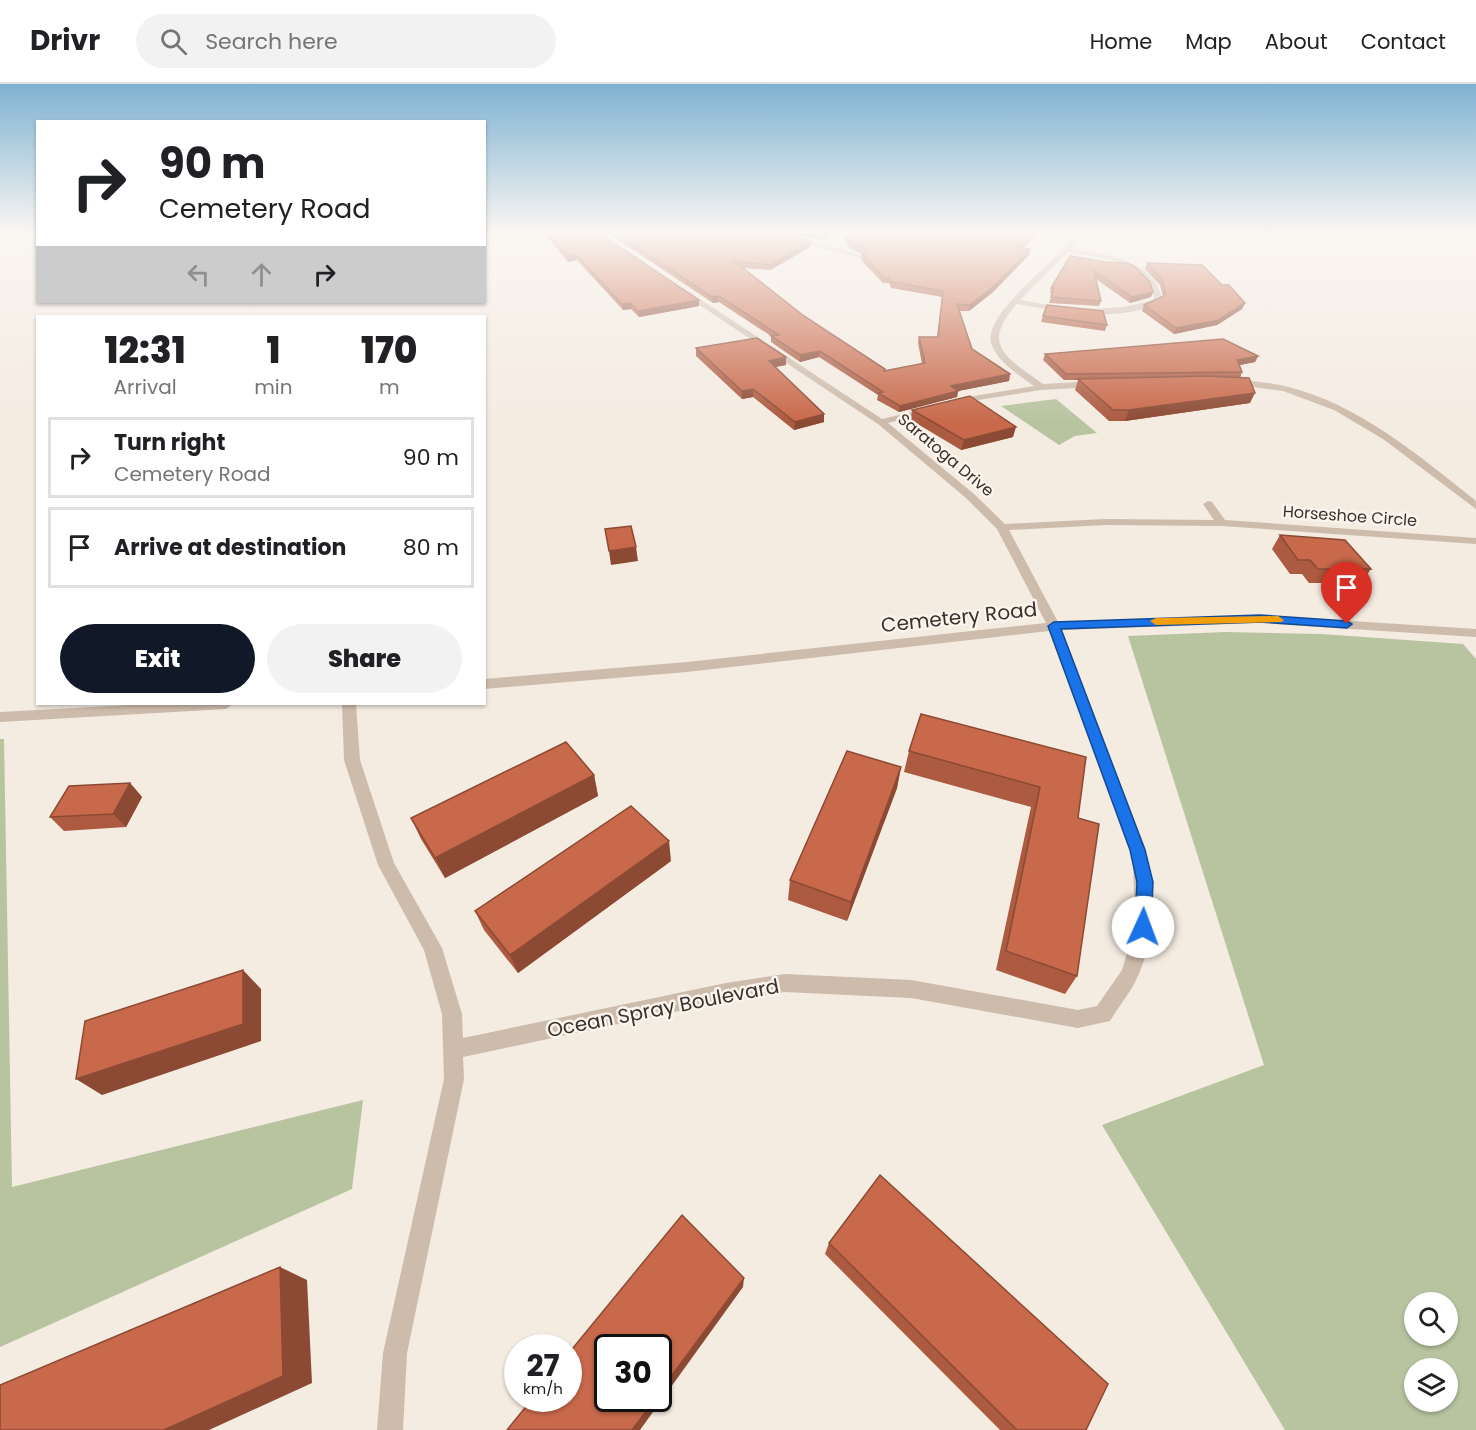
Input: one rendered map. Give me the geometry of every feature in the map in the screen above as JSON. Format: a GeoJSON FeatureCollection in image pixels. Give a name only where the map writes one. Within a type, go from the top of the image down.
{"type":"FeatureCollection","features":[{"type":"Feature","properties":{"kind":"street"},"geometry":{"type":"LineString","coordinates":[[691,296],[881,422]]}},
{"type":"Feature","properties":{"kind":"street"},"geometry":{"type":"LineString","coordinates":[[1020,296],[995,328],[995,345],[1002,355],[1041,387]]}},
{"type":"Feature","properties":{"kind":"street"},"geometry":{"type":"LineString","coordinates":[[1015,301],[1072,310],[1111,311],[1147,306],[1158,300],[1158,296]]}},
{"type":"Feature","properties":{"kind":"street"},"geometry":{"type":"LineString","coordinates":[[1216,381],[1290,385],[1365,424],[1476,506]]}},
{"type":"Feature","properties":{"kind":"street","name":"Saratoga Drive"},"geometry":{"type":"LineString","coordinates":[[881,422],[965,400],[1041,387],[1111,383]]}},
{"type":"Feature","properties":{"kind":"street","name":"Saratoga Drive"},"geometry":{"type":"LineString","coordinates":[[881,422],[970,496],[1002,527],[1054,626]]}},
{"type":"Feature","properties":{"kind":"street"},"geometry":{"type":"LineString","coordinates":[[1208,504],[1222,523]]}},
{"type":"Feature","properties":{"kind":"street","name":"Horseshoe Circle"},"geometry":{"type":"LineString","coordinates":[[1002,527],[1105,522],[1222,523],[1476,542]]}},
{"type":"Feature","properties":{"kind":"street","name":"Cemetery Road"},"geometry":{"type":"LineString","coordinates":[[486,684],[687,667],[1054,626],[1260,619],[1476,633]]}},
{"type":"Feature","properties":{"kind":"street","name":"Ocean Spray Boulevard"},"geometry":{"type":"LineString","coordinates":[[455,1049],[726,992],[784,983],[911,990],[1078,1019],[1103,1014],[1131,972],[1143,927],[1145,882],[1138,850],[1054,626]]}},
{"type":"Feature","properties":{"kind":"street"},"geometry":{"type":"LineString","coordinates":[[0,717],[209,705]]}},
{"type":"Feature","properties":{"kind":"street"},"geometry":{"type":"LineString","coordinates":[[349,705],[352,760],[386,865],[433,948],[452,1014],[455,1049],[454,1079],[395,1353],[390,1430]]}},
{"type":"Feature","properties":{"kind":"green space"},"geometry":{"type":"Polygon","coordinates":[[[1056,399],[1097,433],[1075,436],[1059,445],[1001,406],[1056,399]]]}},
{"type":"Feature","properties":{"kind":"green space"},"geometry":{"type":"Polygon","coordinates":[[[1225,632],[1321,634],[1463,644],[1476,659],[1476,1430],[1285,1430],[1102,1125],[1264,1065],[1128,636],[1225,632]]]}},
{"type":"Feature","properties":{"kind":"green space"},"geometry":{"type":"Polygon","coordinates":[[[0,739],[4,739],[12,1187],[363,1100],[352,1189],[0,1347],[0,739]]]}},
{"type":"Feature","properties":{"kind":"building"},"geometry":{"type":"Polygon","coordinates":[[[614,296],[693,296],[699,300],[638,311],[630,303],[622,304],[614,296]]]}},
{"type":"Feature","properties":{"kind":"building"},"geometry":{"type":"Polygon","coordinates":[[[710,296],[778,296],[804,316],[885,369],[884,371],[925,363],[919,337],[938,337],[942,296],[982,296],[970,305],[957,304],[972,349],[1010,374],[951,386],[958,391],[900,406],[878,393],[883,392],[820,351],[800,355],[771,336],[779,335],[719,296],[710,296]]]}},
{"type":"Feature","properties":{"kind":"building"},"geometry":{"type":"Polygon","coordinates":[[[1100,296],[1101,301],[1051,297],[1100,296]]]}},
{"type":"Feature","properties":{"kind":"building"},"geometry":{"type":"Polygon","coordinates":[[[1164,296],[1239,296],[1245,303],[1219,320],[1176,328],[1144,305],[1164,296]]]}},
{"type":"Feature","properties":{"kind":"building"},"geometry":{"type":"Polygon","coordinates":[[[1047,305],[1103,311],[1107,325],[1043,316],[1047,305]]]}},
{"type":"Feature","properties":{"kind":"building"},"geometry":{"type":"Polygon","coordinates":[[[757,338],[786,357],[769,361],[824,414],[795,422],[753,389],[742,391],[696,348],[757,338]]]}},
{"type":"Feature","properties":{"kind":"building"},"geometry":{"type":"Polygon","coordinates":[[[1223,339],[1258,356],[1237,360],[1242,372],[1066,374],[1045,354],[1223,339]]]}},
{"type":"Feature","properties":{"kind":"building"},"geometry":{"type":"Polygon","coordinates":[[[1207,376],[1249,378],[1255,393],[1129,410],[1113,410],[1078,379],[1207,376]]]}},
{"type":"Feature","properties":{"kind":"building"},"geometry":{"type":"Polygon","coordinates":[[[970,396],[1016,427],[964,440],[912,410],[970,396]]]}},
{"type":"Feature","properties":{"kind":"building"},"geometry":{"type":"Polygon","coordinates":[[[631,526],[636,547],[609,551],[605,529],[631,526]]]}},
{"type":"Feature","properties":{"kind":"building"},"geometry":{"type":"Polygon","coordinates":[[[1280,535],[1345,540],[1371,569],[1318,569],[1310,560],[1298,560],[1280,535]]]}},
{"type":"Feature","properties":{"kind":"building"},"geometry":{"type":"Polygon","coordinates":[[[921,714],[1086,757],[1078,818],[1099,824],[1077,976],[1006,951],[1040,787],[909,751],[921,714]]]}},
{"type":"Feature","properties":{"kind":"building"},"geometry":{"type":"Polygon","coordinates":[[[566,742],[594,775],[435,858],[411,818],[566,742]]]}},
{"type":"Feature","properties":{"kind":"building"},"geometry":{"type":"Polygon","coordinates":[[[847,751],[901,767],[851,902],[790,880],[847,751]]]}},
{"type":"Feature","properties":{"kind":"building"},"geometry":{"type":"Polygon","coordinates":[[[130,783],[113,814],[50,817],[69,786],[130,783]]]}},
{"type":"Feature","properties":{"kind":"building"},"geometry":{"type":"Polygon","coordinates":[[[631,806],[669,841],[510,955],[475,911],[631,806]]]}},
{"type":"Feature","properties":{"kind":"building"},"geometry":{"type":"Polygon","coordinates":[[[243,970],[243,1024],[76,1079],[85,1021],[243,970]]]}},
{"type":"Feature","properties":{"kind":"building"},"geometry":{"type":"Polygon","coordinates":[[[880,1175],[1108,1384],[1086,1430],[1017,1430],[829,1243],[880,1175]]]}},
{"type":"Feature","properties":{"kind":"building"},"geometry":{"type":"Polygon","coordinates":[[[682,1215],[744,1278],[672,1375],[672,1334],[594,1334],[594,1412],[646,1412],[632,1430],[507,1430],[522,1412],[582,1412],[582,1337],[682,1215]]]}},
{"type":"Feature","properties":{"kind":"building"},"geometry":{"type":"Polygon","coordinates":[[[280,1267],[283,1376],[164,1430],[0,1430],[0,1385],[280,1267]]]}},
{"type":"Feature","properties":{"kind":"slow traffic"},"geometry":{"type":"LineString","coordinates":[[1156,621],[1278,620]]}},
{"type":"Feature","properties":{"kind":"route"},"geometry":{"type":"LineString","coordinates":[[1143,927],[1145,882],[1138,850],[1054,626],[1260,619],[1347,624]]}}]}
